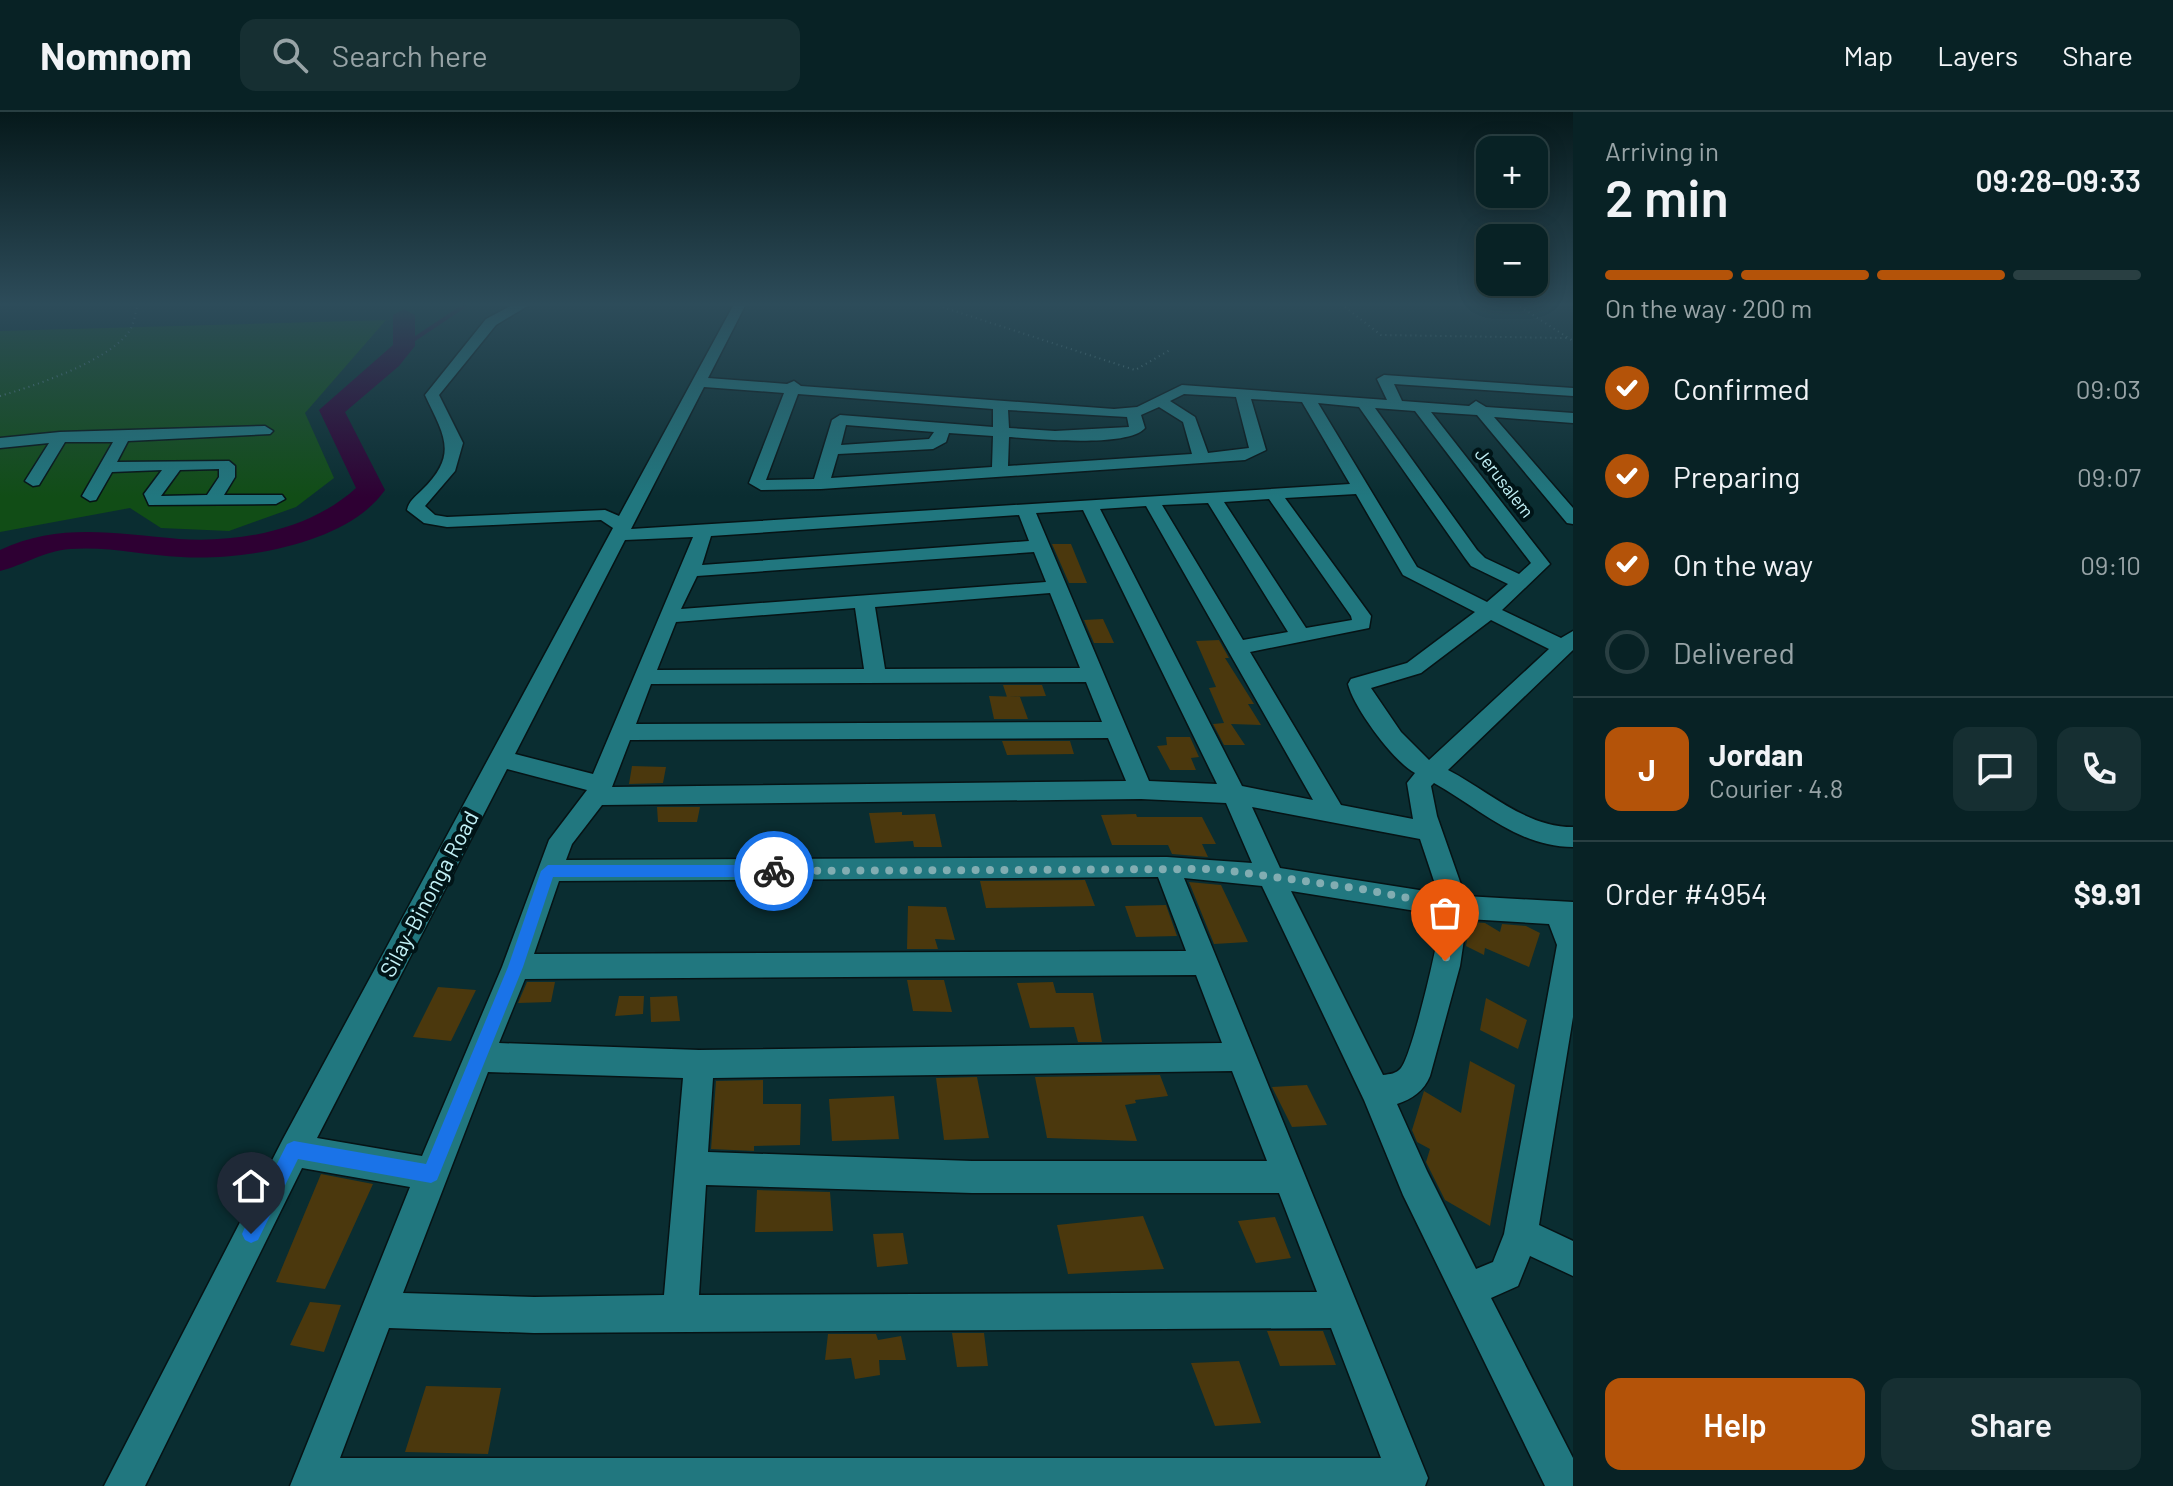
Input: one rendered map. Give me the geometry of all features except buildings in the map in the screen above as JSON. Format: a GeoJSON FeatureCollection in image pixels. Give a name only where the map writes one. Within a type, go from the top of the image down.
{"type":"FeatureCollection","features":[{"type":"Feature","properties":{"kind":"street"},"geometry":{"type":"LineString","coordinates":[[453,368],[435,386],[432,395],[455,443],[455,452],[444,478],[416,505],[416,510],[430,519],[447,522],[605,515],[622,531],[704,531],[1360,489]]}},
{"type":"Feature","properties":{"kind":"street","name":"Silay-Binonga Road"},"geometry":{"type":"LineString","coordinates":[[124,1486],[294,1150],[705,368]]}},
{"type":"Feature","properties":{"kind":"street"},"geometry":{"type":"LineString","coordinates":[[699,379],[1133,413],[1182,389],[1573,418]]}},
{"type":"Feature","properties":{"kind":"street"},"geometry":{"type":"LineString","coordinates":[[1396,404],[1384,379],[1459,379],[1573,392]]}},
{"type":"Feature","properties":{"kind":"street"},"geometry":{"type":"LineString","coordinates":[[1459,379],[1479,410],[1573,519]]}},
{"type":"Feature","properties":{"kind":"street"},"geometry":{"type":"LineString","coordinates":[[798,387],[757,483],[764,486],[1245,455],[1258,450],[1242,393]]}},
{"type":"Feature","properties":{"kind":"street"},"geometry":{"type":"LineString","coordinates":[[1307,398],[1410,571],[1489,611],[1568,642],[1419,783],[1427,831],[1437,850],[1454,907],[1453,933],[1415,1076],[1398,1089],[1375,1090]]}},
{"type":"Feature","properties":{"kind":"street"},"geometry":{"type":"LineString","coordinates":[[1159,401],[1190,420],[1202,459]]}},
{"type":"Feature","properties":{"kind":"street"},"geometry":{"type":"LineString","coordinates":[[1363,402],[1478,562],[1522,583],[1414,668],[1359,684],[1362,696],[1400,747],[1431,772],[1525,828],[1556,837],[1573,837]]}},
{"type":"Feature","properties":{"kind":"street"},"geometry":{"type":"LineString","coordinates":[[1000,404],[1000,471]]}},
{"type":"Feature","properties":{"kind":"street","name":"Jerusalem"},"geometry":{"type":"LineString","coordinates":[[1418,405],[1541,564],[1522,583]]}},
{"type":"Feature","properties":{"kind":"street"},"geometry":{"type":"LineString","coordinates":[[821,484],[838,422],[843,420],[1055,436],[1132,432],[1137,428],[1133,413]]}},
{"type":"Feature","properties":{"kind":"street"},"geometry":{"type":"LineString","coordinates":[[829,450],[933,444],[940,439],[943,428]]}},
{"type":"Feature","properties":{"kind":"street"},"geometry":{"type":"LineString","coordinates":[[0,443],[60,437],[265,431]]}},
{"type":"Feature","properties":{"kind":"street"},"geometry":{"type":"LineString","coordinates":[[33,481],[60,437]]}},
{"type":"Feature","properties":{"kind":"street"},"geometry":{"type":"LineString","coordinates":[[90,496],[109,467],[123,437]]}},
{"type":"Feature","properties":{"kind":"street"},"geometry":{"type":"LineString","coordinates":[[175,465],[152,498],[166,502],[276,499]]}},
{"type":"Feature","properties":{"kind":"street"},"geometry":{"type":"LineString","coordinates":[[109,467],[227,466],[227,477],[212,501]]}},
{"type":"Feature","properties":{"kind":"street"},"geometry":{"type":"LineString","coordinates":[[1236,648],[1362,624],[1361,616],[1273,493]]}},
{"type":"Feature","properties":{"kind":"street"},"geometry":{"type":"LineString","coordinates":[[1213,497],[1301,637]]}},
{"type":"Feature","properties":{"kind":"street"},"geometry":{"type":"LineString","coordinates":[[1152,502],[1332,811]]}},
{"type":"Feature","properties":{"kind":"street"},"geometry":{"type":"LineString","coordinates":[[1089,504],[1234,794],[1375,1090],[1415,1183],[1566,1486]]}},
{"type":"Feature","properties":{"kind":"street"},"geometry":{"type":"LineString","coordinates":[[1025,509],[1141,790]]}},
{"type":"Feature","properties":{"kind":"street"},"geometry":{"type":"LineString","coordinates":[[704,531],[597,790],[567,829],[548,871],[516,967],[376,1310],[312,1482],[1410,1482],[1167,867]]}},
{"type":"Feature","properties":{"kind":"street"},"geometry":{"type":"LineString","coordinates":[[690,571],[1041,546]]}},
{"type":"Feature","properties":{"kind":"street"},"geometry":{"type":"LineString","coordinates":[[668,616],[1057,587]]}},
{"type":"Feature","properties":{"kind":"street"},"geometry":{"type":"LineString","coordinates":[[864,602],[876,675]]}},
{"type":"Feature","properties":{"kind":"street"},"geometry":{"type":"LineString","coordinates":[[644,677],[1095,675]]}},
{"type":"Feature","properties":{"kind":"street"},"geometry":{"type":"LineString","coordinates":[[622,732],[1115,730]]}},
{"type":"Feature","properties":{"kind":"street"},"geometry":{"type":"LineString","coordinates":[[500,759],[597,790],[1141,790],[1234,794],[1427,831]]}},
{"type":"Feature","properties":{"kind":"street"},"geometry":{"type":"LineString","coordinates":[[548,871],[1167,867],[1237,871],[1362,889],[1454,907],[1566,913],[1572,946],[1564,1043],[1521,1234],[1506,1274],[1470,1289]]}},
{"type":"Feature","properties":{"kind":"street"},"geometry":{"type":"LineString","coordinates":[[516,967],[1204,963]]}},
{"type":"Feature","properties":{"kind":"street"},"geometry":{"type":"LineString","coordinates":[[478,1057],[699,1064],[1240,1057]]}},
{"type":"Feature","properties":{"kind":"street"},"geometry":{"type":"LineString","coordinates":[[680,1313],[699,1064]]}},
{"type":"Feature","properties":{"kind":"street"},"geometry":{"type":"LineString","coordinates":[[294,1150],[431,1174]]}},
{"type":"Feature","properties":{"kind":"street"},"geometry":{"type":"LineString","coordinates":[[689,1168],[972,1177],[1290,1177]]}},
{"type":"Feature","properties":{"kind":"street"},"geometry":{"type":"LineString","coordinates":[[1521,1234],[1573,1259]]}},
{"type":"Feature","properties":{"kind":"street"},"geometry":{"type":"LineString","coordinates":[[376,1310],[534,1315],[1343,1310]]}},
{"type":"Feature","properties":{"kind":"path"},"geometry":{"type":"LineString","coordinates":[[0,396],[43,383],[72,368]]}},
{"type":"Feature","properties":{"kind":"green space"},"geometry":{"type":"Polygon","coordinates":[[[0,368],[344,368],[305,413],[334,478],[296,507],[229,531],[161,528],[130,508],[0,532],[0,368]]]}},
{"type":"Feature","properties":{"kind":"waterway"},"geometry":{"type":"LineString","coordinates":[[0,562],[24,551],[67,540],[109,540],[193,549],[232,546],[296,534],[340,517],[371,490],[332,410],[382,368]]}},
{"type":"Feature","properties":{"kind":"way so far"},"geometry":{"type":"LineString","coordinates":[[774,871],[1167,867],[1237,871],[1362,889],[1454,907],[1453,933],[1445,961]]}},
{"type":"Feature","properties":{"kind":"route"},"geometry":{"type":"LineString","coordinates":[[251,1234],[294,1150],[431,1174],[516,967],[548,871],[774,871]]}}]}
